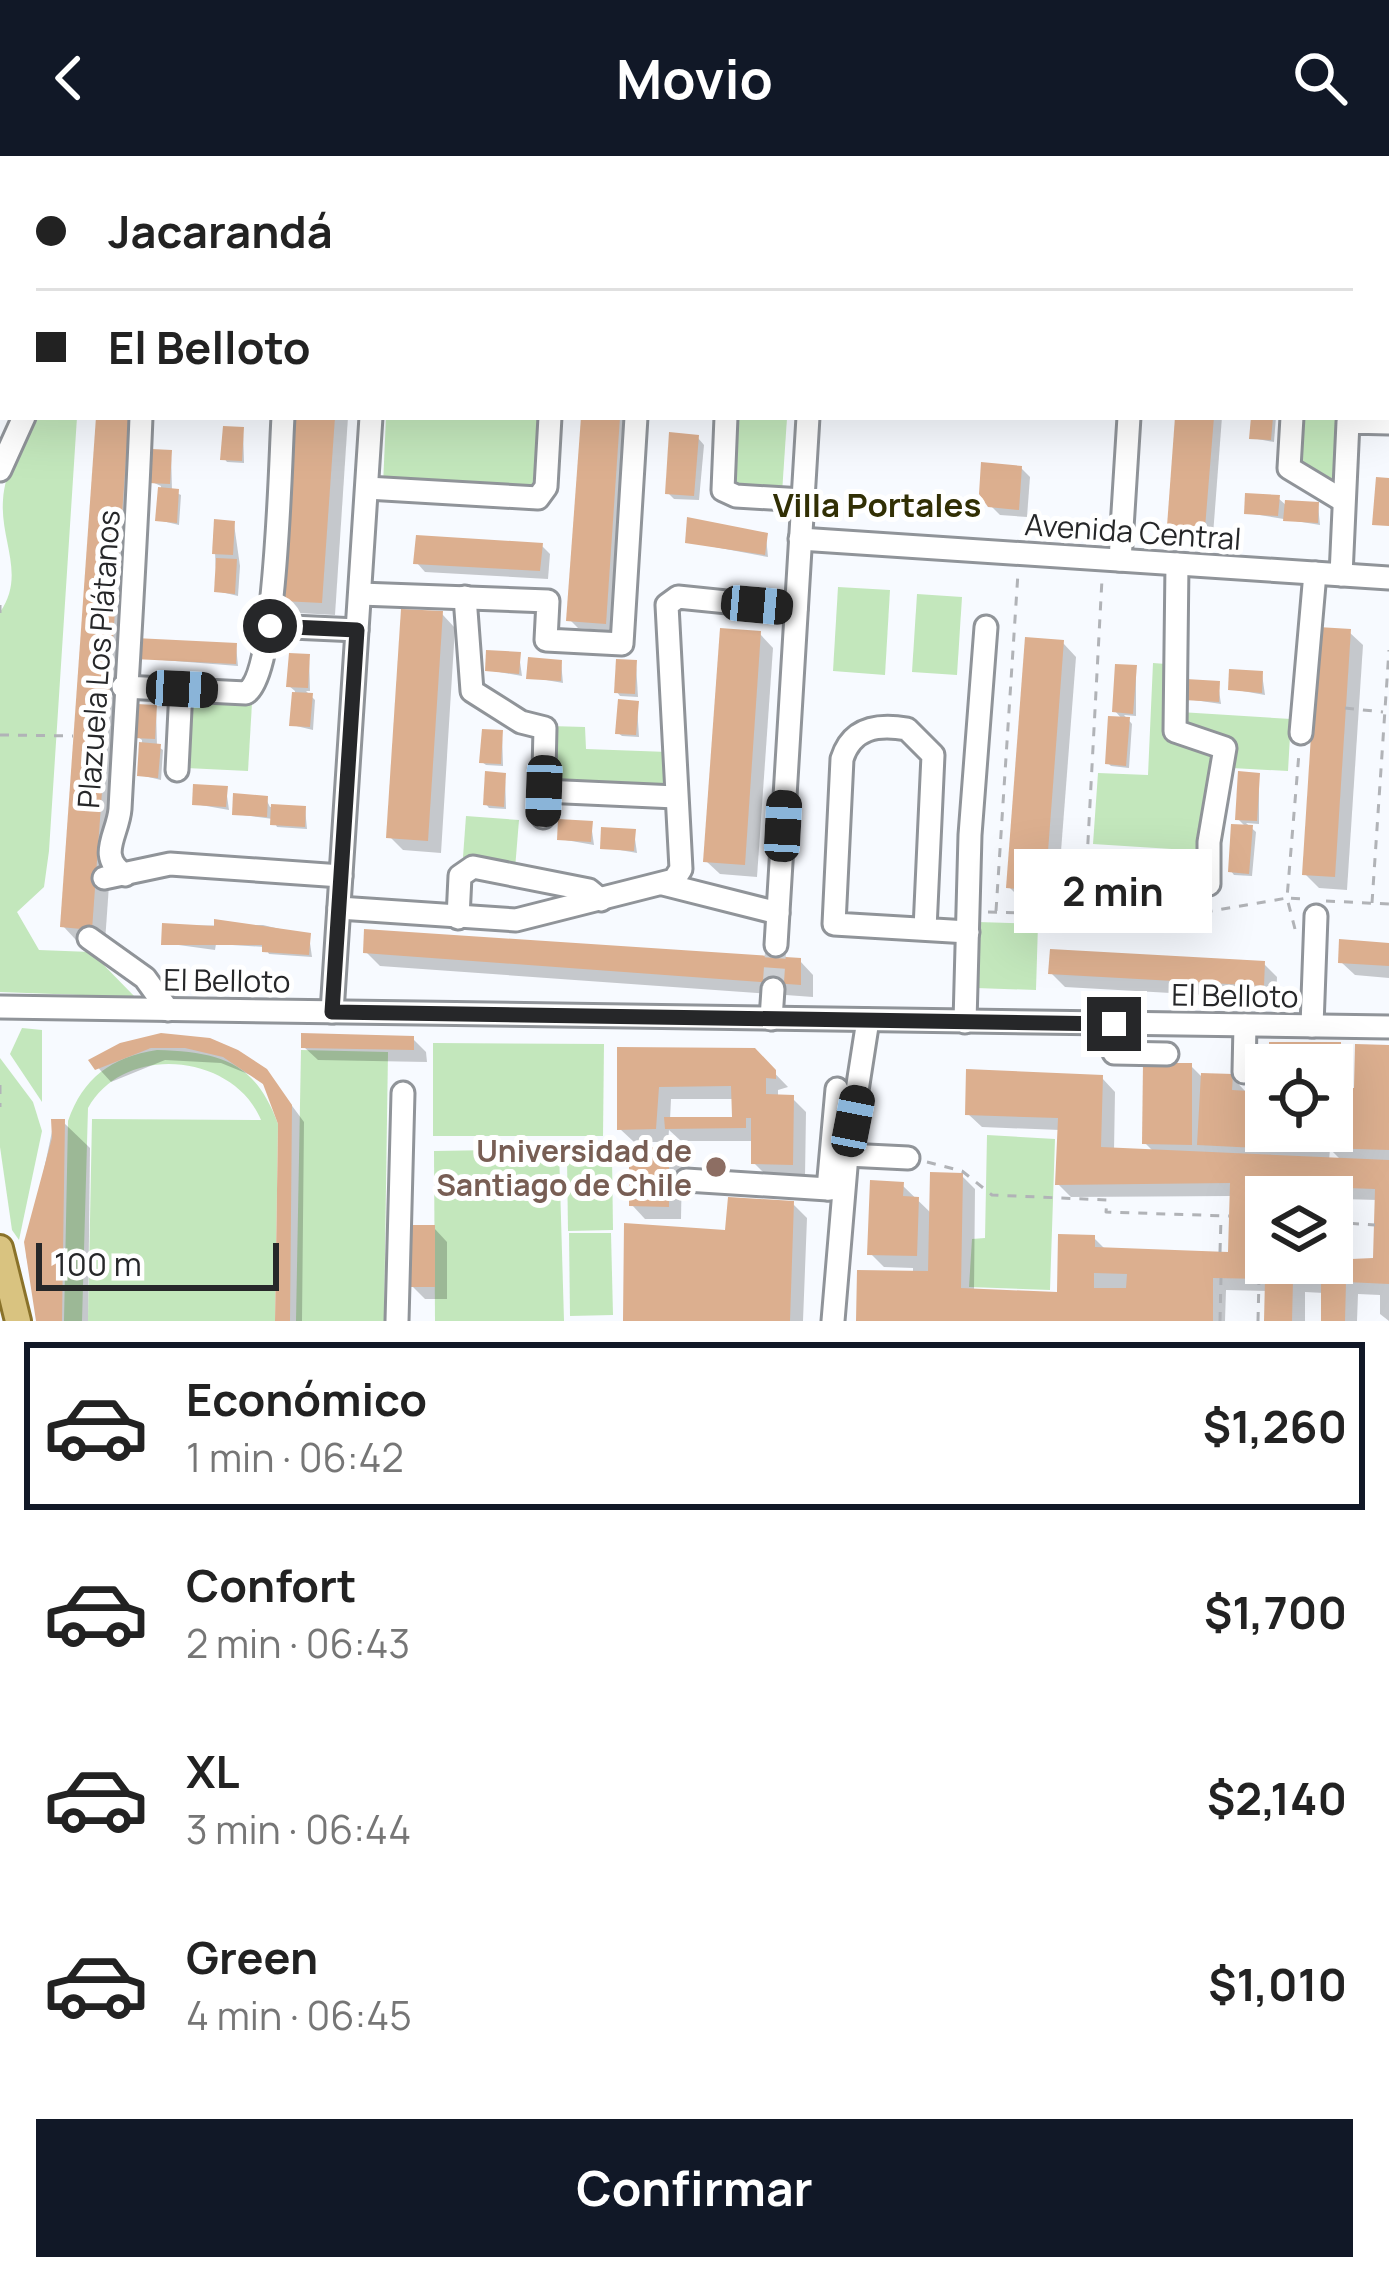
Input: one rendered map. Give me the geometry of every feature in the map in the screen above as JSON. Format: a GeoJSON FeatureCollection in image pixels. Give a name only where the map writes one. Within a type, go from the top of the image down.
{"type":"FeatureCollection","features":[{"type":"Feature","properties":{"kind":"main road"},"geometry":{"type":"LineString","coordinates":[[0,1248],[18,1321]]}},
{"type":"Feature","properties":{"kind":"street"},"geometry":{"type":"LineString","coordinates":[[0,470],[24,420]]}},
{"type":"Feature","properties":{"kind":"street","name":"Plazuela Los Plátanos"},"geometry":{"type":"LineString","coordinates":[[141,420],[137,560],[123,687],[120,807],[108,849],[115,877],[170,864],[340,876]]}},
{"type":"Feature","properties":{"kind":"street"},"geometry":{"type":"LineString","coordinates":[[123,687],[254,689],[270,626],[283,420]]}},
{"type":"Feature","properties":{"kind":"street"},"geometry":{"type":"LineString","coordinates":[[332,1012],[371,420]]}},
{"type":"Feature","properties":{"kind":"street"},"geometry":{"type":"LineString","coordinates":[[367,488],[538,498],[545,487],[550,420]]}},
{"type":"Feature","properties":{"kind":"street"},"geometry":{"type":"LineString","coordinates":[[360,593],[548,601],[546,640],[622,644],[636,420]]}},
{"type":"Feature","properties":{"kind":"street"},"geometry":{"type":"LineString","coordinates":[[726,420],[723,490],[736,496],[803,500]]}},
{"type":"Feature","properties":{"kind":"street"},"geometry":{"type":"LineString","coordinates":[[776,945],[808,420]]}},
{"type":"Feature","properties":{"kind":"street"},"geometry":{"type":"LineString","coordinates":[[1112,560],[1129,420]]}},
{"type":"Feature","properties":{"kind":"street"},"geometry":{"type":"LineString","coordinates":[[1292,420],[1288,468],[1342,500]]}},
{"type":"Feature","properties":{"kind":"street"},"geometry":{"type":"LineString","coordinates":[[1341,575],[1348,422],[1389,423]]}},
{"type":"Feature","properties":{"kind":"street","name":"Avenida Central"},"geometry":{"type":"LineString","coordinates":[[800,539],[1389,578]]}},
{"type":"Feature","properties":{"kind":"street"},"geometry":{"type":"LineString","coordinates":[[1178,564],[1174,731],[1225,748],[1209,842],[1208,884]]}},
{"type":"Feature","properties":{"kind":"street"},"geometry":{"type":"LineString","coordinates":[[1301,733],[1315,573]]}},
{"type":"Feature","properties":{"kind":"street"},"geometry":{"type":"LineString","coordinates":[[464,597],[472,691],[520,722],[545,728],[543,818]]}},
{"type":"Feature","properties":{"kind":"street"},"geometry":{"type":"LineString","coordinates":[[338,908],[516,920],[663,884],[681,869],[667,605],[678,597],[796,609]]}},
{"type":"Feature","properties":{"kind":"street"},"geometry":{"type":"LineString","coordinates":[[270,626],[357,630]]}},
{"type":"Feature","properties":{"kind":"street"},"geometry":{"type":"LineString","coordinates":[[965,1022],[986,627]]}},
{"type":"Feature","properties":{"kind":"street"},"geometry":{"type":"LineString","coordinates":[[177,770],[182,689]]}},
{"type":"Feature","properties":{"kind":"street"},"geometry":{"type":"LineString","coordinates":[[925,929],[933,755],[907,729],[870,728],[847,745],[842,759],[834,925],[925,929],[968,921]]}},
{"type":"Feature","properties":{"kind":"street"},"geometry":{"type":"LineString","coordinates":[[544,791],[676,797]]}},
{"type":"Feature","properties":{"kind":"street"},"geometry":{"type":"LineString","coordinates":[[458,918],[460,876],[473,867],[589,890],[601,900]]}},
{"type":"Feature","properties":{"kind":"street"},"geometry":{"type":"LineString","coordinates":[[663,884],[778,913]]}},
{"type":"Feature","properties":{"kind":"street"},"geometry":{"type":"LineString","coordinates":[[1312,1026],[1316,916]]}},
{"type":"Feature","properties":{"kind":"street"},"geometry":{"type":"LineString","coordinates":[[89,938],[145,978],[168,1010]]}},
{"type":"Feature","properties":{"kind":"street"},"geometry":{"type":"LineString","coordinates":[[771,1019],[773,989]]}},
{"type":"Feature","properties":{"kind":"street","name":"El Belloto"},"geometry":{"type":"LineString","coordinates":[[0,1007],[1389,1028]]}},
{"type":"Feature","properties":{"kind":"street"},"geometry":{"type":"LineString","coordinates":[[836,1189],[847,1155],[868,1020]]}},
{"type":"Feature","properties":{"kind":"street"},"geometry":{"type":"LineString","coordinates":[[1114,1024],[1114,1053],[1167,1054]]}},
{"type":"Feature","properties":{"kind":"street"},"geometry":{"type":"LineString","coordinates":[[1244,1025],[1244,1072]]}},
{"type":"Feature","properties":{"kind":"street"},"geometry":{"type":"LineString","coordinates":[[833,1321],[837,1089]]}},
{"type":"Feature","properties":{"kind":"street"},"geometry":{"type":"LineString","coordinates":[[397,1321],[403,1093]]}},
{"type":"Feature","properties":{"kind":"street"},"geometry":{"type":"LineString","coordinates":[[847,1155],[908,1158]]}},
{"type":"Feature","properties":{"kind":"street"},"geometry":{"type":"LineString","coordinates":[[686,1180],[836,1189]]}},
{"type":"Feature","properties":{"kind":"path"},"geometry":{"type":"LineString","coordinates":[[996,912],[1020,554]]}},
{"type":"Feature","properties":{"kind":"path"},"geometry":{"type":"LineString","coordinates":[[1084,916],[1112,560]]}},
{"type":"Feature","properties":{"kind":"path"},"geometry":{"type":"LineString","coordinates":[[0,605],[0,613]]}},
{"type":"Feature","properties":{"kind":"path"},"geometry":{"type":"LineString","coordinates":[[1372,903],[1389,650]]}},
{"type":"Feature","properties":{"kind":"path"},"geometry":{"type":"LineString","coordinates":[[1345,708],[1385,712]]}},
{"type":"Feature","properties":{"kind":"path"},"geometry":{"type":"LineString","coordinates":[[968,921],[996,912],[1177,917],[1287,898],[1301,733]]}},
{"type":"Feature","properties":{"kind":"path"},"geometry":{"type":"LineString","coordinates":[[0,735],[73,736]]}},
{"type":"Feature","properties":{"kind":"path"},"geometry":{"type":"LineString","coordinates":[[0,1085],[0,1107]]}},
{"type":"Feature","properties":{"kind":"path"},"geometry":{"type":"LineString","coordinates":[[908,1158],[962,1171],[992,1195],[1107,1200],[1106,1212],[1229,1216]]}},
{"type":"Feature","properties":{"kind":"path"},"geometry":{"type":"LineString","coordinates":[[1220,1252],[1221,1216]]}},
{"type":"Feature","properties":{"kind":"path"},"geometry":{"type":"LineString","coordinates":[[1353,1223],[1375,1225]]}},
{"type":"Feature","properties":{"kind":"path"},"geometry":{"type":"LineString","coordinates":[[1220,1321],[1221,1278]]}},
{"type":"Feature","properties":{"kind":"path"},"geometry":{"type":"LineString","coordinates":[[1258,1321],[1259,1284]]}},
{"type":"Feature","properties":{"kind":"green space"},"geometry":{"type":"Polygon","coordinates":[[[33,420],[77,420],[49,851],[44,887],[17,912],[39,950],[91,952],[135,997],[0,992],[0,612],[11,585],[3,515],[4,489],[33,420]]]}},
{"type":"Feature","properties":{"kind":"green space"},"geometry":{"type":"Polygon","coordinates":[[[386,420],[546,420],[541,485],[532,495],[383,485],[386,420]]]}},
{"type":"Feature","properties":{"kind":"green space"},"geometry":{"type":"Polygon","coordinates":[[[730,420],[787,420],[782,493],[725,485],[730,420]]]}},
{"type":"Feature","properties":{"kind":"green space"},"geometry":{"type":"Polygon","coordinates":[[[1296,420],[1342,420],[1333,484],[1295,465],[1296,420]]]}},
{"type":"Feature","properties":{"kind":"green space"},"geometry":{"type":"Polygon","coordinates":[[[838,587],[890,590],[885,675],[833,671],[838,587]]]}},
{"type":"Feature","properties":{"kind":"green space"},"geometry":{"type":"Polygon","coordinates":[[[917,594],[962,597],[957,675],[912,672],[917,594]]]}},
{"type":"Feature","properties":{"kind":"green space"},"geometry":{"type":"Polygon","coordinates":[[[1153,663],[1179,665],[1180,712],[1291,719],[1288,771],[1214,767],[1203,851],[1093,844],[1098,773],[1148,775],[1153,663]]]}},
{"type":"Feature","properties":{"kind":"green space"},"geometry":{"type":"Polygon","coordinates":[[[191,699],[252,703],[248,771],[186,768],[191,699]]]}},
{"type":"Feature","properties":{"kind":"green space"},"geometry":{"type":"Polygon","coordinates":[[[550,726],[585,727],[586,749],[668,752],[668,793],[549,785],[550,726]]]}},
{"type":"Feature","properties":{"kind":"green space"},"geometry":{"type":"Polygon","coordinates":[[[466,816],[519,820],[515,869],[475,865],[463,857],[466,816]]]}},
{"type":"Feature","properties":{"kind":"green space"},"geometry":{"type":"Polygon","coordinates":[[[978,922],[1038,924],[1036,990],[976,988],[978,922]]]}},
{"type":"Feature","properties":{"kind":"green space"},"geometry":{"type":"Polygon","coordinates":[[[22,1028],[42,1030],[42,1102],[10,1054],[22,1028]]]}},
{"type":"Feature","properties":{"kind":"green space"},"geometry":{"type":"Polygon","coordinates":[[[433,1043],[604,1044],[603,1136],[433,1136],[433,1043]]]}},
{"type":"Feature","properties":{"kind":"green space"},"geometry":{"type":"Polygon","coordinates":[[[157,1050],[199,1054],[232,1064],[246,1073],[269,1103],[278,1124],[275,1321],[88,1321],[92,1119],[261,1120],[228,1081],[178,1064],[127,1073],[105,1087],[88,1108],[82,1321],[64,1321],[68,1121],[82,1093],[101,1072],[126,1058],[157,1050]]]}},
{"type":"Feature","properties":{"kind":"green space"},"geometry":{"type":"Polygon","coordinates":[[[301,1050],[388,1052],[384,1321],[296,1321],[301,1050]]]}},
{"type":"Feature","properties":{"kind":"green space"},"geometry":{"type":"Polygon","coordinates":[[[0,1058],[33,1102],[42,1131],[19,1240],[12,1230],[0,1147],[0,1058]]]}},
{"type":"Feature","properties":{"kind":"green space"},"geometry":{"type":"Polygon","coordinates":[[[987,1135],[1055,1139],[1050,1290],[969,1287],[972,1239],[985,1238],[987,1135]]]}},
{"type":"Feature","properties":{"kind":"green space"},"geometry":{"type":"Polygon","coordinates":[[[559,1149],[564,1321],[435,1321],[434,1151],[559,1149]]]}},
{"type":"Feature","properties":{"kind":"green space"},"geometry":{"type":"Polygon","coordinates":[[[612,1157],[613,1230],[568,1231],[567,1158],[612,1157]]]}},
{"type":"Feature","properties":{"kind":"green space"},"geometry":{"type":"Polygon","coordinates":[[[569,1233],[611,1233],[613,1315],[570,1316],[569,1233]]]}},
{"type":"Feature","properties":{"kind":"building"},"geometry":{"type":"Polygon","coordinates":[[[96,420],[129,420],[92,930],[60,927],[96,420]]]}},
{"type":"Feature","properties":{"kind":"building"},"geometry":{"type":"Polygon","coordinates":[[[295,420],[335,420],[322,603],[282,601],[295,420]]]}},
{"type":"Feature","properties":{"kind":"building"},"geometry":{"type":"Polygon","coordinates":[[[581,420],[620,420],[606,624],[566,621],[581,420]]]}},
{"type":"Feature","properties":{"kind":"building"},"geometry":{"type":"Polygon","coordinates":[[[1175,420],[1214,420],[1205,528],[1167,526],[1175,420]]]}},
{"type":"Feature","properties":{"kind":"building"},"geometry":{"type":"Polygon","coordinates":[[[1251,420],[1273,420],[1271,440],[1249,439],[1251,420]]]}},
{"type":"Feature","properties":{"kind":"building"},"geometry":{"type":"Polygon","coordinates":[[[223,426],[244,427],[242,461],[220,460],[223,426]]]}},
{"type":"Feature","properties":{"kind":"building"},"geometry":{"type":"Polygon","coordinates":[[[669,432],[699,435],[694,496],[665,494],[669,432]]]}},
{"type":"Feature","properties":{"kind":"building"},"geometry":{"type":"Polygon","coordinates":[[[151,449],[172,450],[170,484],[148,483],[151,449]]]}},
{"type":"Feature","properties":{"kind":"building"},"geometry":{"type":"Polygon","coordinates":[[[981,462],[1022,466],[1019,510],[988,507],[979,494],[981,462]]]}},
{"type":"Feature","properties":{"kind":"building"},"geometry":{"type":"Polygon","coordinates":[[[1376,477],[1389,478],[1389,526],[1372,525],[1376,477]]]}},
{"type":"Feature","properties":{"kind":"building"},"geometry":{"type":"Polygon","coordinates":[[[158,487],[179,489],[177,523],[155,521],[158,487]]]}},
{"type":"Feature","properties":{"kind":"building"},"geometry":{"type":"Polygon","coordinates":[[[1245,493],[1280,495],[1278,516],[1244,514],[1245,493]]]}},
{"type":"Feature","properties":{"kind":"building"},"geometry":{"type":"Polygon","coordinates":[[[1285,500],[1319,502],[1318,523],[1283,521],[1285,500]]]}},
{"type":"Feature","properties":{"kind":"building"},"geometry":{"type":"Polygon","coordinates":[[[687,517],[768,533],[765,555],[685,543],[687,517]]]}},
{"type":"Feature","properties":{"kind":"building"},"geometry":{"type":"Polygon","coordinates":[[[214,519],[235,521],[233,555],[212,554],[214,519]]]}},
{"type":"Feature","properties":{"kind":"building"},"geometry":{"type":"Polygon","coordinates":[[[416,535],[543,543],[540,571],[413,564],[416,535]]]}},
{"type":"Feature","properties":{"kind":"building"},"geometry":{"type":"Polygon","coordinates":[[[216,558],[237,559],[235,594],[214,592],[216,558]]]}},
{"type":"Feature","properties":{"kind":"building"},"geometry":{"type":"Polygon","coordinates":[[[401,609],[443,611],[428,841],[386,838],[401,609]]]}},
{"type":"Feature","properties":{"kind":"building"},"geometry":{"type":"Polygon","coordinates":[[[1318,627],[1351,629],[1335,877],[1302,875],[1318,627]]]}},
{"type":"Feature","properties":{"kind":"building"},"geometry":{"type":"Polygon","coordinates":[[[720,628],[761,631],[745,865],[703,862],[720,628]]]}},
{"type":"Feature","properties":{"kind":"building"},"geometry":{"type":"Polygon","coordinates":[[[1025,637],[1064,640],[1045,891],[1006,888],[1025,637]]]}},
{"type":"Feature","properties":{"kind":"building"},"geometry":{"type":"Polygon","coordinates":[[[135,638],[237,643],[236,664],[134,659],[135,638]]]}},
{"type":"Feature","properties":{"kind":"building"},"geometry":{"type":"Polygon","coordinates":[[[486,650],[521,652],[519,674],[485,671],[486,650]]]}},
{"type":"Feature","properties":{"kind":"building"},"geometry":{"type":"Polygon","coordinates":[[[289,653],[310,654],[308,688],[286,687],[289,653]]]}},
{"type":"Feature","properties":{"kind":"building"},"geometry":{"type":"Polygon","coordinates":[[[528,657],[562,660],[561,681],[526,679],[528,657]]]}},
{"type":"Feature","properties":{"kind":"building"},"geometry":{"type":"Polygon","coordinates":[[[616,659],[637,660],[635,694],[614,693],[616,659]]]}},
{"type":"Feature","properties":{"kind":"building"},"geometry":{"type":"Polygon","coordinates":[[[1115,664],[1137,665],[1133,714],[1112,712],[1115,664]]]}},
{"type":"Feature","properties":{"kind":"building"},"geometry":{"type":"Polygon","coordinates":[[[1229,669],[1263,671],[1262,693],[1228,690],[1229,669]]]}},
{"type":"Feature","properties":{"kind":"building"},"geometry":{"type":"Polygon","coordinates":[[[1186,679],[1220,681],[1219,702],[1184,700],[1186,679]]]}},
{"type":"Feature","properties":{"kind":"building"},"geometry":{"type":"Polygon","coordinates":[[[292,692],[313,693],[310,727],[289,726],[292,692]]]}},
{"type":"Feature","properties":{"kind":"building"},"geometry":{"type":"Polygon","coordinates":[[[618,699],[639,701],[636,735],[615,734],[618,699]]]}},
{"type":"Feature","properties":{"kind":"building"},"geometry":{"type":"Polygon","coordinates":[[[136,704],[157,705],[155,739],[134,738],[136,704]]]}},
{"type":"Feature","properties":{"kind":"building"},"geometry":{"type":"Polygon","coordinates":[[[1108,716],[1130,717],[1126,766],[1105,764],[1108,716]]]}},
{"type":"Feature","properties":{"kind":"building"},"geometry":{"type":"Polygon","coordinates":[[[482,729],[503,730],[501,764],[479,763],[482,729]]]}},
{"type":"Feature","properties":{"kind":"building"},"geometry":{"type":"Polygon","coordinates":[[[139,742],[161,744],[158,778],[137,776],[139,742]]]}},
{"type":"Feature","properties":{"kind":"building"},"geometry":{"type":"Polygon","coordinates":[[[485,771],[506,773],[504,807],[483,805],[485,771]]]}},
{"type":"Feature","properties":{"kind":"building"},"geometry":{"type":"Polygon","coordinates":[[[1238,771],[1260,773],[1257,821],[1235,820],[1238,771]]]}},
{"type":"Feature","properties":{"kind":"building"},"geometry":{"type":"Polygon","coordinates":[[[193,784],[228,786],[226,807],[192,805],[193,784]]]}},
{"type":"Feature","properties":{"kind":"building"},"geometry":{"type":"Polygon","coordinates":[[[233,793],[268,796],[267,817],[232,815],[233,793]]]}},
{"type":"Feature","properties":{"kind":"building"},"geometry":{"type":"Polygon","coordinates":[[[271,804],[306,806],[305,827],[270,825],[271,804]]]}},
{"type":"Feature","properties":{"kind":"building"},"geometry":{"type":"Polygon","coordinates":[[[558,819],[593,821],[591,842],[557,840],[558,819]]]}},
{"type":"Feature","properties":{"kind":"building"},"geometry":{"type":"Polygon","coordinates":[[[1231,824],[1253,825],[1249,874],[1228,872],[1231,824]]]}},
{"type":"Feature","properties":{"kind":"building"},"geometry":{"type":"Polygon","coordinates":[[[601,827],[636,829],[634,851],[600,849],[601,827]]]}},
{"type":"Feature","properties":{"kind":"building"},"geometry":{"type":"Polygon","coordinates":[[[1097,861],[1131,863],[1130,884],[1095,882],[1097,861]]]}},
{"type":"Feature","properties":{"kind":"building"},"geometry":{"type":"Polygon","coordinates":[[[1140,875],[1174,877],[1173,899],[1138,897],[1140,875]]]}},
{"type":"Feature","properties":{"kind":"building"},"geometry":{"type":"Polygon","coordinates":[[[214,919],[311,933],[309,955],[262,952],[262,945],[161,945],[162,923],[214,926],[214,919]]]}},
{"type":"Feature","properties":{"kind":"building"},"geometry":{"type":"Polygon","coordinates":[[[364,929],[801,958],[801,985],[363,953],[364,929]]]}},
{"type":"Feature","properties":{"kind":"building"},"geometry":{"type":"Polygon","coordinates":[[[1339,939],[1389,943],[1389,966],[1338,963],[1339,939]]]}},
{"type":"Feature","properties":{"kind":"building"},"geometry":{"type":"Polygon","coordinates":[[[1050,949],[1265,961],[1264,986],[1048,974],[1050,949]]]}},
{"type":"Feature","properties":{"kind":"building"},"geometry":{"type":"Polygon","coordinates":[[[161,1033],[210,1038],[238,1050],[267,1069],[292,1105],[290,1321],[275,1321],[278,1124],[263,1084],[223,1057],[185,1048],[151,1048],[95,1070],[88,1060],[120,1043],[161,1033]]]}},
{"type":"Feature","properties":{"kind":"building"},"geometry":{"type":"Polygon","coordinates":[[[301,1033],[414,1036],[414,1050],[301,1048],[301,1033]]]}},
{"type":"Feature","properties":{"kind":"building"},"geometry":{"type":"Polygon","coordinates":[[[1269,1042],[1341,1042],[1341,1044],[1269,1042]]]}},
{"type":"Feature","properties":{"kind":"building"},"geometry":{"type":"Polygon","coordinates":[[[1355,1044],[1389,1045],[1389,1150],[1353,1149],[1355,1044]]]}},
{"type":"Feature","properties":{"kind":"building"},"geometry":{"type":"Polygon","coordinates":[[[617,1047],[755,1048],[776,1070],[776,1079],[766,1078],[766,1094],[794,1095],[793,1165],[751,1164],[751,1118],[746,1118],[746,1128],[665,1129],[664,1117],[732,1117],[731,1086],[659,1087],[656,1129],[617,1130],[617,1047]]]}},
{"type":"Feature","properties":{"kind":"building"},"geometry":{"type":"Polygon","coordinates":[[[1143,1063],[1192,1063],[1192,1145],[1142,1144],[1143,1063]]]}},
{"type":"Feature","properties":{"kind":"building"},"geometry":{"type":"Polygon","coordinates":[[[966,1069],[1103,1075],[1101,1147],[1389,1160],[1389,1284],[1353,1282],[1353,1259],[1373,1258],[1375,1189],[1353,1188],[1353,1176],[1245,1176],[1245,1279],[1213,1278],[1213,1321],[856,1321],[857,1270],[928,1271],[930,1172],[963,1173],[961,1288],[1057,1292],[1058,1234],[1095,1235],[1095,1247],[1228,1252],[1230,1183],[1055,1185],[1058,1118],[965,1115],[966,1069]],[[1094,1273],[1094,1288],[1126,1288],[1127,1274],[1094,1273]]]}},
{"type":"Feature","properties":{"kind":"building"},"geometry":{"type":"Polygon","coordinates":[[[1201,1073],[1233,1074],[1232,1090],[1245,1091],[1245,1147],[1197,1145],[1201,1073]]]}},
{"type":"Feature","properties":{"kind":"building"},"geometry":{"type":"Polygon","coordinates":[[[51,1119],[65,1119],[62,1321],[36,1321],[24,1242],[52,1138],[51,1119]]]}},
{"type":"Feature","properties":{"kind":"building"},"geometry":{"type":"Polygon","coordinates":[[[669,1147],[669,1207],[629,1206],[629,1148],[669,1147]]]}},
{"type":"Feature","properties":{"kind":"building"},"geometry":{"type":"Polygon","coordinates":[[[870,1180],[904,1182],[903,1196],[919,1197],[917,1256],[867,1255],[870,1180]]]}},
{"type":"Feature","properties":{"kind":"building"},"geometry":{"type":"Polygon","coordinates":[[[728,1197],[794,1201],[790,1321],[623,1321],[624,1223],[725,1230],[728,1197]]]}},
{"type":"Feature","properties":{"kind":"building"},"geometry":{"type":"Polygon","coordinates":[[[405,1225],[435,1225],[435,1287],[409,1287],[405,1225]]]}},
{"type":"Feature","properties":{"kind":"building"},"geometry":{"type":"Polygon","coordinates":[[[1265,1284],[1293,1284],[1292,1321],[1264,1321],[1265,1284]]]}},
{"type":"Feature","properties":{"kind":"building"},"geometry":{"type":"Polygon","coordinates":[[[1321,1284],[1346,1284],[1345,1321],[1321,1321],[1321,1284]]]}},
{"type":"Feature","properties":{"kind":"tunnel"},"geometry":{"type":"LineString","coordinates":[[773,989],[776,945]]}},
{"type":"Feature","properties":{"kind":"place","name":"Universidad de Santiago de Chile"},"geometry":{"type":"Point","coordinates":[716,1167]}},
{"type":"Feature","properties":{"kind":"district","name":"Villa Portales"},"geometry":{"type":"Point","coordinates":[877,504]}},
{"type":"Feature","properties":{"kind":"route"},"geometry":{"type":"LineString","coordinates":[[270,626],[357,630],[332,1012],[1114,1024]]}}]}
